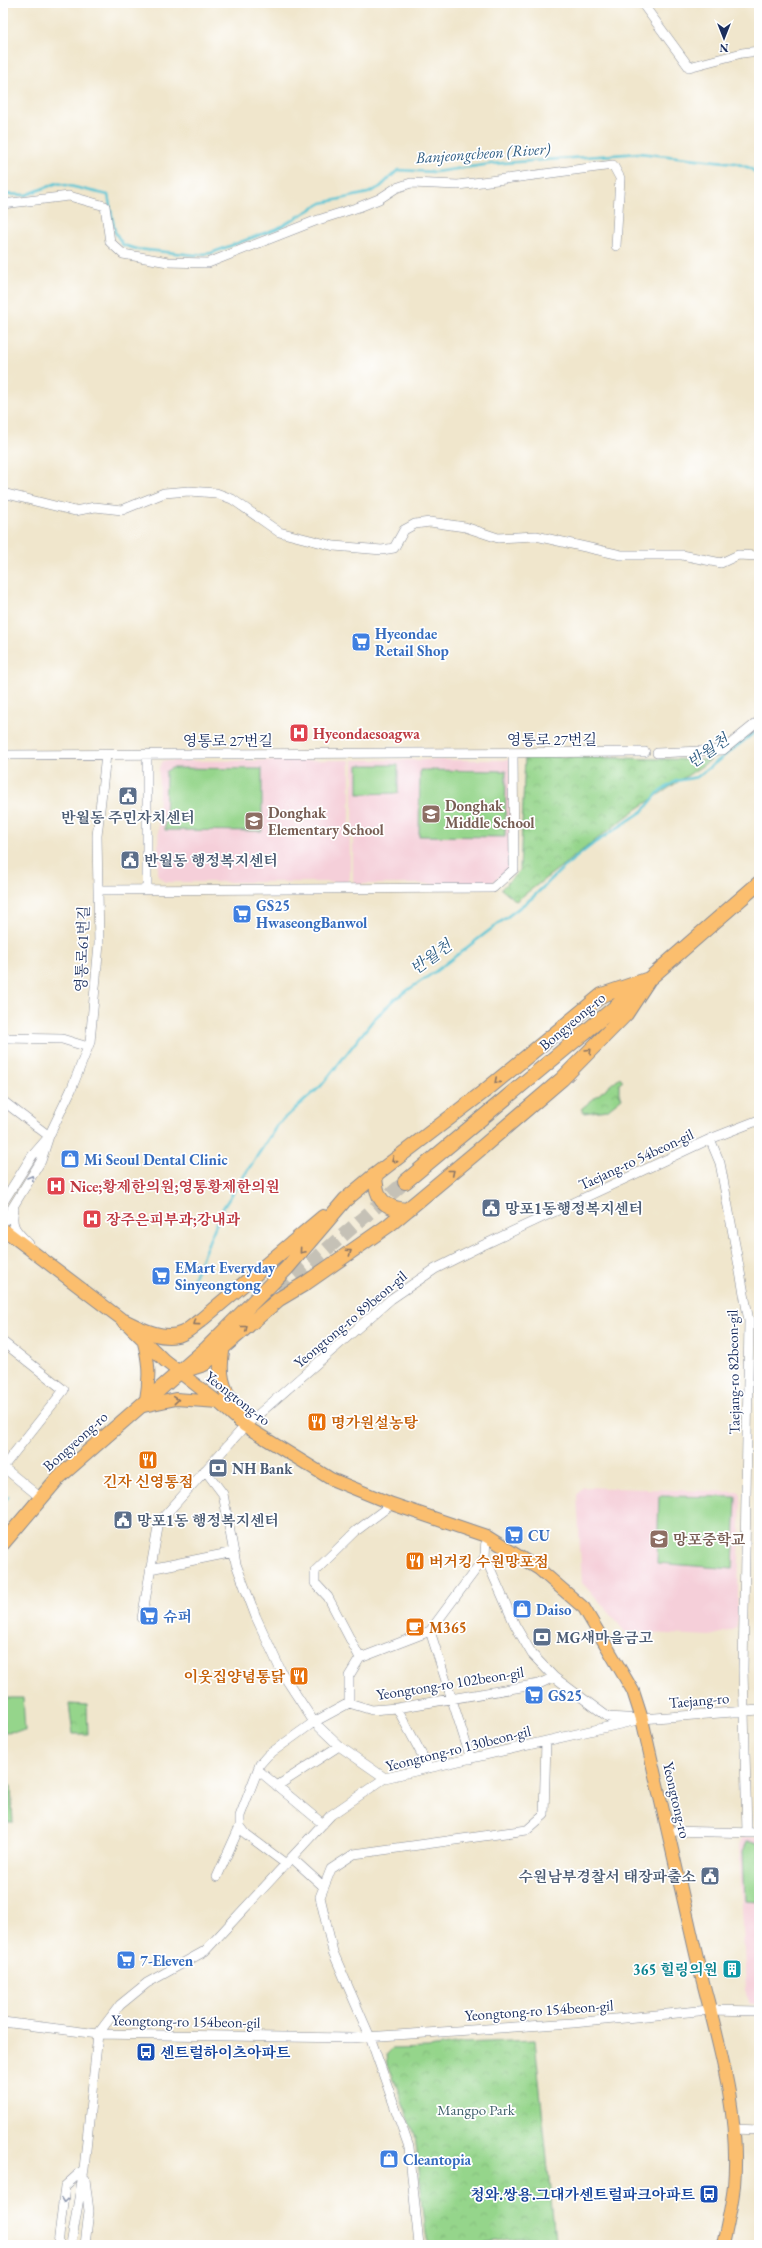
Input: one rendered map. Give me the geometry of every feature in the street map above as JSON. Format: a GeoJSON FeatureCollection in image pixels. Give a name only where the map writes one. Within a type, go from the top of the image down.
{"type":"FeatureCollection","features":[{"type":"Feature","properties":{"kind":"highway","name":"Bongyeong-ro"},"geometry":{"type":"LineString","coordinates":[[405,1182],[649,979],[759,884]]}},
{"type":"Feature","properties":{"kind":"highway"},"geometry":{"type":"LineString","coordinates":[[124,1321],[154,1334],[172,1336],[182,1333],[201,1320],[308,1228],[486,1090],[602,995],[649,979]]}},
{"type":"Feature","properties":{"kind":"highway"},"geometry":{"type":"LineString","coordinates":[[375,1175],[379,1197],[391,1208],[407,1210],[562,1079],[626,1014],[649,979]]}},
{"type":"Feature","properties":{"kind":"highway","name":"Bongyeong-ro"},"geometry":{"type":"LineString","coordinates":[[3,1543],[59,1477],[206,1348],[287,1268],[345,1200]]}},
{"type":"Feature","properties":{"kind":"highway"},"geometry":{"type":"LineString","coordinates":[[178,1372],[204,1364],[279,1299],[306,1283],[389,1225],[419,1200]]}},
{"type":"Feature","properties":{"kind":"highway"},"geometry":{"type":"LineString","coordinates":[[223,1346],[220,1359],[220,1379],[242,1424]]}},
{"type":"Feature","properties":{"kind":"main road","name":"Yeongtong-ro"},"geometry":{"type":"LineString","coordinates":[[3,1229],[44,1262],[124,1321],[178,1372],[218,1402],[242,1424],[331,1479],[392,1504],[486,1536],[539,1569],[584,1608],[633,1691],[642,1719],[709,2010],[723,2060],[733,2129],[734,2186],[723,2245]]}},
{"type":"Feature","properties":{"kind":"main road"},"geometry":{"type":"LineString","coordinates":[[143,1339],[149,1362],[149,1383],[141,1404],[176,1399],[218,1402]]}},
{"type":"Feature","properties":{"kind":"street"},"geometry":{"type":"LineString","coordinates":[[642,3],[688,67],[742,53],[759,51]]}},
{"type":"Feature","properties":{"kind":"street"},"geometry":{"type":"LineString","coordinates":[[3,204],[69,196],[105,206],[110,242],[123,254],[168,262],[208,263],[315,221],[359,207],[379,199],[396,188],[411,183],[458,184],[532,177],[614,165],[620,178],[616,246]]}},
{"type":"Feature","properties":{"kind":"street"},"geometry":{"type":"LineString","coordinates":[[3,493],[75,511],[95,507],[122,510],[164,493],[189,491],[216,493],[232,499],[279,532],[334,546],[356,549],[394,548],[404,530],[415,524],[430,522],[465,527],[498,538],[536,536],[621,555],[682,555],[721,563],[738,555],[759,556]]}},
{"type":"Feature","properties":{"kind":"street"},"geometry":{"type":"LineString","coordinates":[[657,753],[723,750],[759,721]]}},
{"type":"Feature","properties":{"kind":"street"},"geometry":{"type":"LineString","coordinates":[[98,890],[493,888],[514,868],[513,752]]}},
{"type":"Feature","properties":{"kind":"street","name":"영통로 27번길"},"geometry":{"type":"LineString","coordinates":[[3,755],[645,752]]}},
{"type":"Feature","properties":{"kind":"street","name":"영통로61번길"},"geometry":{"type":"LineString","coordinates":[[49,1136],[71,1090],[88,1047],[93,1020],[99,944],[97,836],[106,755]]}},
{"type":"Feature","properties":{"kind":"street"},"geometry":{"type":"LineString","coordinates":[[147,755],[147,890]]}},
{"type":"Feature","properties":{"kind":"street"},"geometry":{"type":"LineString","coordinates":[[3,1038],[62,1040],[88,1047]]}},
{"type":"Feature","properties":{"kind":"street"},"geometry":{"type":"LineString","coordinates":[[3,1101],[49,1136]]}},
{"type":"Feature","properties":{"kind":"street","name":"Taejang-ro 54beon-gil"},"geometry":{"type":"LineString","coordinates":[[526,1226],[710,1139],[759,1120]]}},
{"type":"Feature","properties":{"kind":"street"},"geometry":{"type":"LineString","coordinates":[[3,1202],[32,1156],[49,1136]]}},
{"type":"Feature","properties":{"kind":"street"},"geometry":{"type":"LineString","coordinates":[[3,1223],[41,1161],[49,1136]]}},
{"type":"Feature","properties":{"kind":"street","name":"Taejang-ro 82beon-gil"},"geometry":{"type":"LineString","coordinates":[[710,1139],[720,1163],[749,1321],[743,1670],[747,1833]]}},
{"type":"Feature","properties":{"kind":"street"},"geometry":{"type":"LineString","coordinates":[[16,1202],[12,1219],[13,1227],[44,1262]]}},
{"type":"Feature","properties":{"kind":"street","name":"Yeongtong-ro 89beon-gil"},"geometry":{"type":"LineString","coordinates":[[142,1618],[158,1522],[205,1470],[242,1424],[391,1299],[435,1269],[526,1226]]}},
{"type":"Feature","properties":{"kind":"street"},"geometry":{"type":"LineString","coordinates":[[3,1342],[64,1390],[3,1467],[41,1498]]}},
{"type":"Feature","properties":{"kind":"street"},"geometry":{"type":"LineString","coordinates":[[205,1470],[223,1494],[234,1552],[256,1617],[282,1673],[314,1722],[339,1746],[385,1778]]}},
{"type":"Feature","properties":{"kind":"street"},"geometry":{"type":"LineString","coordinates":[[360,1658],[328,1597],[315,1583],[315,1571],[356,1531],[392,1504]]}},
{"type":"Feature","properties":{"kind":"street"},"geometry":{"type":"LineString","coordinates":[[486,1536],[485,1557],[523,1639],[532,1654],[554,1677],[608,1717],[642,1719]]}},
{"type":"Feature","properties":{"kind":"street"},"geometry":{"type":"LineString","coordinates":[[150,1569],[234,1552]]}},
{"type":"Feature","properties":{"kind":"street"},"geometry":{"type":"LineString","coordinates":[[217,1877],[240,1826],[240,1816],[260,1764],[268,1755],[314,1722],[349,1703],[349,1676],[360,1658],[430,1631],[485,1557]]}},
{"type":"Feature","properties":{"kind":"street"},"geometry":{"type":"LineString","coordinates":[[430,1631],[471,1759]]}},
{"type":"Feature","properties":{"kind":"street","name":"Yeongtong-ro 102beon-gil"},"geometry":{"type":"LineString","coordinates":[[349,1703],[372,1710],[397,1708],[539,1684],[554,1677]]}},
{"type":"Feature","properties":{"kind":"street"},"geometry":{"type":"LineString","coordinates":[[397,1708],[429,1768]]}},
{"type":"Feature","properties":{"kind":"street","name":"Taejang-ro"},"geometry":{"type":"LineString","coordinates":[[642,1719],[759,1710]]}},
{"type":"Feature","properties":{"kind":"street","name":"Yeongtong-ro 130beon-gil"},"geometry":{"type":"LineString","coordinates":[[98,2034],[120,2005],[131,1994],[147,1983],[205,1951],[331,1815],[385,1778],[642,1719]]}},
{"type":"Feature","properties":{"kind":"street"},"geometry":{"type":"LineString","coordinates":[[419,2245],[408,2147],[370,2037],[333,1952],[320,1897],[331,1869],[354,1854],[527,1830],[544,1815],[546,1741]]}},
{"type":"Feature","properties":{"kind":"street"},"geometry":{"type":"LineString","coordinates":[[277,1786],[339,1746]]}},
{"type":"Feature","properties":{"kind":"street"},"geometry":{"type":"LineString","coordinates":[[258,1770],[323,1824]]}},
{"type":"Feature","properties":{"kind":"street"},"geometry":{"type":"LineString","coordinates":[[240,1826],[246,1834],[289,1861],[324,1887]]}},
{"type":"Feature","properties":{"kind":"street"},"geometry":{"type":"LineString","coordinates":[[668,1831],[759,1833]]}},
{"type":"Feature","properties":{"kind":"street","name":"Yeongtong-ro 154beon-gil"},"geometry":{"type":"LineString","coordinates":[[3,2022],[98,2034],[370,2037],[573,2023],[709,2010],[759,2011]]}},
{"type":"Feature","properties":{"kind":"street"},"geometry":{"type":"LineString","coordinates":[[71,2245],[84,2169],[98,2034]]}},
{"type":"Feature","properties":{"kind":"street"},"geometry":{"type":"LineString","coordinates":[[733,2129],[759,2130]]}},
{"type":"Feature","properties":{"kind":"street"},"geometry":{"type":"LineString","coordinates":[[58,2245],[65,2186],[84,2169]]}},
{"type":"Feature","properties":{"kind":"street"},"geometry":{"type":"LineString","coordinates":[[84,2169],[89,2211],[85,2245]]}},
{"type":"Feature","properties":{"kind":"shaded area","name":"Donghak Elementary School"},"geometry":{"type":"Polygon","coordinates":[[[350,760],[350,878],[347,882],[165,882],[158,876],[159,767],[163,761],[350,760]]]}},
{"type":"Feature","properties":{"kind":"shaded area","name":"Donghak Middle School"},"geometry":{"type":"Polygon","coordinates":[[[353,760],[510,760],[509,868],[491,884],[356,884],[353,880],[353,760]]]}},
{"type":"Feature","properties":{"kind":"shaded area","name":"망포중학교"},"geometry":{"type":"Polygon","coordinates":[[[583,1487],[738,1492],[741,1495],[737,1626],[732,1630],[710,1636],[625,1632],[582,1583],[577,1495],[583,1487]]]}},
{"type":"Feature","properties":{"kind":"shaded area"},"geometry":{"type":"Polygon","coordinates":[[[742,1838],[759,1838],[759,2005],[750,2005],[746,1993],[739,1845],[742,1838]]]}},
{"type":"Feature","properties":{"kind":"green space"},"geometry":{"type":"Polygon","coordinates":[[[525,756],[711,760],[634,811],[516,901],[501,889],[520,870],[525,756]]]}},
{"type":"Feature","properties":{"kind":"green space"},"geometry":{"type":"Polygon","coordinates":[[[358,765],[398,765],[398,793],[358,794],[358,765]]]}},
{"type":"Feature","properties":{"kind":"green space"},"geometry":{"type":"Polygon","coordinates":[[[172,768],[262,769],[262,831],[165,830],[166,771],[172,768]]]}},
{"type":"Feature","properties":{"kind":"green space"},"geometry":{"type":"Polygon","coordinates":[[[420,770],[506,771],[505,837],[419,836],[420,770]]]}},
{"type":"Feature","properties":{"kind":"green space"},"geometry":{"type":"Polygon","coordinates":[[[620,1077],[623,1081],[619,1084],[619,1093],[622,1098],[607,1110],[584,1113],[581,1109],[620,1077]]]}},
{"type":"Feature","properties":{"kind":"green space"},"geometry":{"type":"Polygon","coordinates":[[[659,1496],[736,1497],[733,1569],[657,1563],[659,1496]]]}},
{"type":"Feature","properties":{"kind":"green space"},"geometry":{"type":"Polygon","coordinates":[[[3,1698],[23,1698],[25,1731],[3,1732],[3,1698]]]}},
{"type":"Feature","properties":{"kind":"green space"},"geometry":{"type":"Polygon","coordinates":[[[69,1704],[87,1705],[88,1734],[73,1734],[69,1704]]]}},
{"type":"Feature","properties":{"kind":"green space"},"geometry":{"type":"Polygon","coordinates":[[[3,1785],[11,1786],[13,1822],[3,1822],[3,1785]]]}},
{"type":"Feature","properties":{"kind":"green space"},"geometry":{"type":"Polygon","coordinates":[[[747,1842],[759,1843],[759,1902],[745,1901],[743,1851],[747,1842]]]}},
{"type":"Feature","properties":{"kind":"green space","name":"Mangpo Park"},"geometry":{"type":"Polygon","coordinates":[[[535,2040],[555,2239],[518,2238],[467,2245],[429,2245],[426,2234],[415,2135],[388,2064],[387,2054],[392,2049],[428,2048],[462,2043],[535,2040]]]}},
{"type":"Feature","properties":{"kind":"waterway","name":"Banjeongcheon (River)"},"geometry":{"type":"LineString","coordinates":[[3,194],[26,195],[57,183],[108,195],[115,232],[123,245],[137,249],[195,255],[211,253],[278,228],[322,203],[368,193],[380,187],[398,170],[435,172],[491,164],[639,153],[735,163],[750,168],[759,176]]}},
{"type":"Feature","properties":{"kind":"waterway","name":"반월천"},"geometry":{"type":"LineString","coordinates":[[193,1279],[223,1208],[278,1124],[321,1086],[374,1019],[396,998],[436,971],[532,898],[564,867],[593,844],[643,811],[659,792],[676,781],[697,777],[759,729]]}},
{"type":"Feature","properties":{"kind":"waterway","name":"반월천"},"geometry":{"type":"LineString","coordinates":[[3,1503],[8,1497]]}},
{"type":"Feature","properties":{"kind":"tunnel"},"geometry":{"type":"LineString","coordinates":[[263,1304],[405,1182]]}},
{"type":"Feature","properties":{"kind":"place","name":"Hyeondae Retail Shop"},"geometry":{"type":"Point","coordinates":[361,642]}},
{"type":"Feature","properties":{"kind":"place","name":"Hyeondaesoagwa"},"geometry":{"type":"Point","coordinates":[299,733]}},
{"type":"Feature","properties":{"kind":"place","name":"반월동 주민자치센터"},"geometry":{"type":"Point","coordinates":[128,796]}},
{"type":"Feature","properties":{"kind":"place","name":"Donghak Middle School"},"geometry":{"type":"Point","coordinates":[431,814]}},
{"type":"Feature","properties":{"kind":"place","name":"Donghak Elementary School"},"geometry":{"type":"Point","coordinates":[254,821]}},
{"type":"Feature","properties":{"kind":"place","name":"반월동 행정복지센터"},"geometry":{"type":"Point","coordinates":[130,860]}},
{"type":"Feature","properties":{"kind":"place","name":"GS25 HwaseongBanwol"},"geometry":{"type":"Point","coordinates":[242,914]}},
{"type":"Feature","properties":{"kind":"place","name":"Mi Seoul Dental Clinic"},"geometry":{"type":"Point","coordinates":[70,1159]}},
{"type":"Feature","properties":{"kind":"place","name":"Nice;황제한의원;영통황제한의원"},"geometry":{"type":"Point","coordinates":[56,1186]}},
{"type":"Feature","properties":{"kind":"place","name":"망포1동행정복지센터"},"geometry":{"type":"Point","coordinates":[491,1208]}},
{"type":"Feature","properties":{"kind":"place","name":"장주은피부과;강내과"},"geometry":{"type":"Point","coordinates":[92,1219]}},
{"type":"Feature","properties":{"kind":"place","name":"EMart Everyday Sinyeongtong"},"geometry":{"type":"Point","coordinates":[161,1276]}},
{"type":"Feature","properties":{"kind":"place","name":"명가원설농탕"},"geometry":{"type":"Point","coordinates":[317,1422]}},
{"type":"Feature","properties":{"kind":"place","name":"긴자 신영통점"},"geometry":{"type":"Point","coordinates":[148,1460]}},
{"type":"Feature","properties":{"kind":"place","name":"NH Bank"},"geometry":{"type":"Point","coordinates":[218,1468]}},
{"type":"Feature","properties":{"kind":"place","name":"망포1동 행정복지센터"},"geometry":{"type":"Point","coordinates":[123,1520]}},
{"type":"Feature","properties":{"kind":"place","name":"CU"},"geometry":{"type":"Point","coordinates":[514,1535]}},
{"type":"Feature","properties":{"kind":"place","name":"망포중학교"},"geometry":{"type":"Point","coordinates":[659,1539]}},
{"type":"Feature","properties":{"kind":"place","name":"버거킹 수원망포점"},"geometry":{"type":"Point","coordinates":[415,1561]}},
{"type":"Feature","properties":{"kind":"place","name":"Daiso"},"geometry":{"type":"Point","coordinates":[522,1609]}},
{"type":"Feature","properties":{"kind":"place","name":"슈퍼"},"geometry":{"type":"Point","coordinates":[149,1616]}},
{"type":"Feature","properties":{"kind":"place","name":"M365"},"geometry":{"type":"Point","coordinates":[415,1627]}},
{"type":"Feature","properties":{"kind":"place","name":"MG새마을금고"},"geometry":{"type":"Point","coordinates":[542,1637]}},
{"type":"Feature","properties":{"kind":"place","name":"이웃집양념통닭"},"geometry":{"type":"Point","coordinates":[299,1676]}},
{"type":"Feature","properties":{"kind":"place","name":"GS25"},"geometry":{"type":"Point","coordinates":[534,1695]}},
{"type":"Feature","properties":{"kind":"place","name":"수원남부경찰서 태장파출소"},"geometry":{"type":"Point","coordinates":[710,1876]}},
{"type":"Feature","properties":{"kind":"place","name":"7-Eleven"},"geometry":{"type":"Point","coordinates":[126,1960]}},
{"type":"Feature","properties":{"kind":"place","name":"365 힐링의원"},"geometry":{"type":"Point","coordinates":[732,1969]}},
{"type":"Feature","properties":{"kind":"place","name":"센트럴하이츠아파트"},"geometry":{"type":"Point","coordinates":[146,2052]}},
{"type":"Feature","properties":{"kind":"place","name":"Cleantopia"},"geometry":{"type":"Point","coordinates":[389,2159]}},
{"type":"Feature","properties":{"kind":"place","name":"청와.쌍용.그대가센트럴파크아파트"},"geometry":{"type":"Point","coordinates":[709,2194]}}]}
